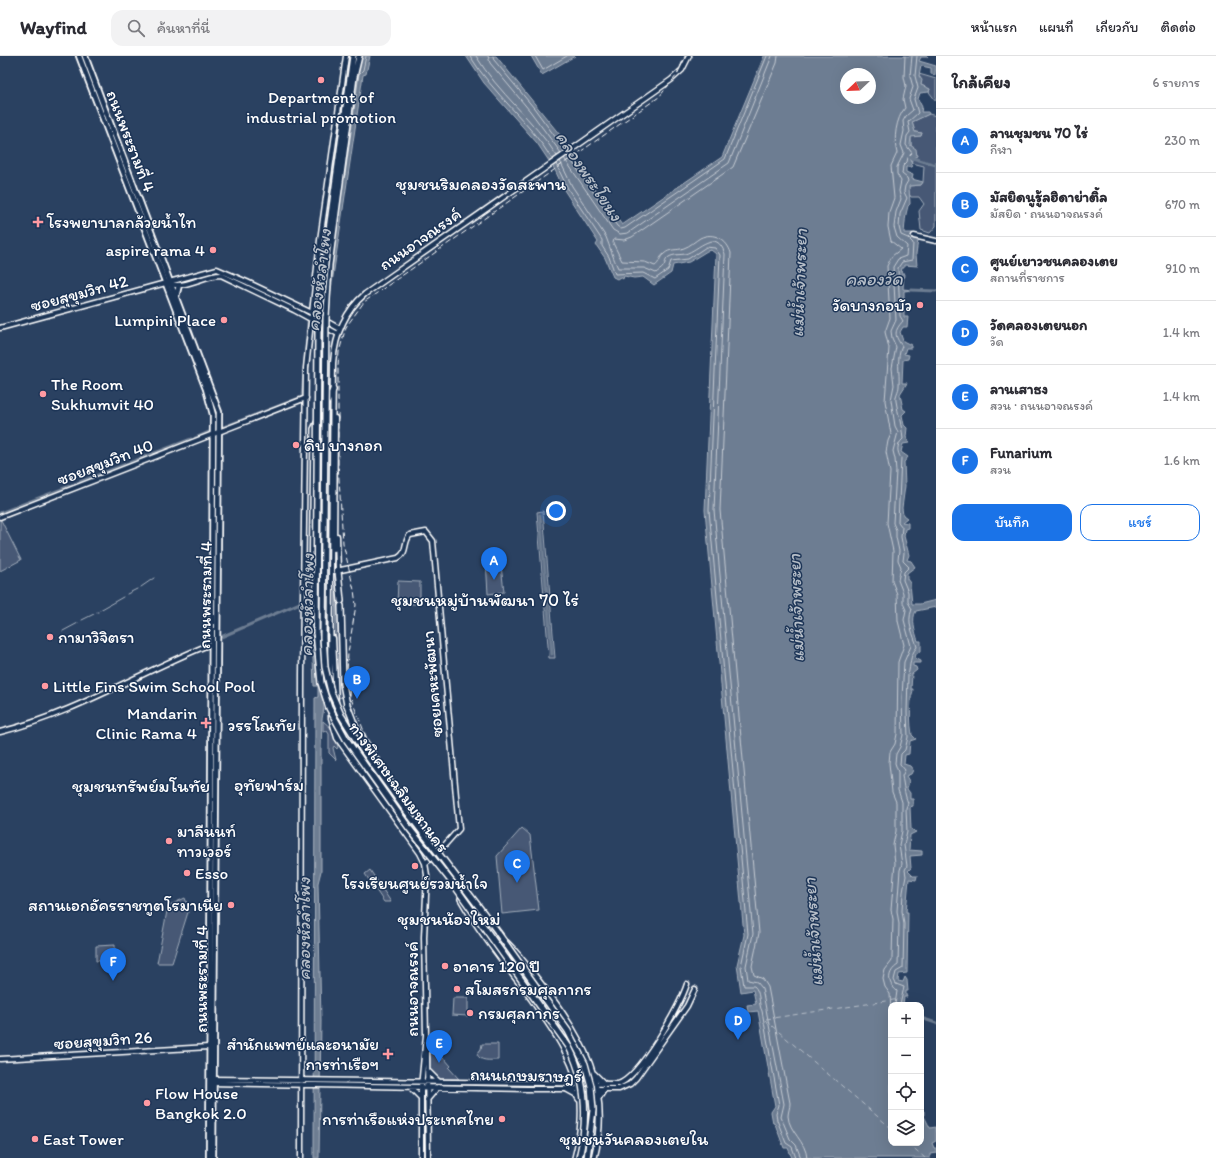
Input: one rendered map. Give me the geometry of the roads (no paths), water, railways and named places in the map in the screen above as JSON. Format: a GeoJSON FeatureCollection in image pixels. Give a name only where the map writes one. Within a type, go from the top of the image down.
{"type":"FeatureCollection","features":[{"type":"Feature","properties":{"kind":"highway","name":"ทางพิเศษเฉลิมมหานคร"},"geometry":{"type":"LineString","coordinates":[[353,56],[320,303],[316,633],[320,677],[326,701],[335,721],[409,828],[454,886],[556,1027],[573,1056],[582,1082],[585,1109],[583,1142],[579,1158]]}},
{"type":"Feature","properties":{"kind":"highway","name":"ทางพิเศษเฉลิมมหานคร"},"geometry":{"type":"LineString","coordinates":[[359,56],[354,77],[329,264],[325,328],[324,652],[331,692],[341,715],[362,749],[498,933],[568,1031],[585,1064],[591,1086],[593,1110],[587,1158]]}},
{"type":"Feature","properties":{"kind":"highway"},"geometry":{"type":"LineString","coordinates":[[316,633],[312,591],[314,429],[333,391]]}},
{"type":"Feature","properties":{"kind":"highway"},"geometry":{"type":"LineString","coordinates":[[335,571],[341,604],[343,684],[347,705],[355,726],[397,790],[405,809]]}},
{"type":"Feature","properties":{"kind":"highway"},"geometry":{"type":"LineString","coordinates":[[454,886],[482,933],[539,1010],[564,1049],[576,1074],[579,1086],[581,1124],[575,1158]]}},
{"type":"Feature","properties":{"kind":"highway"},"geometry":{"type":"LineString","coordinates":[[498,933],[545,990],[573,1029],[585,1051],[593,1073],[598,1100],[598,1124],[594,1156]]}},
{"type":"Feature","properties":{"kind":"highway"},"geometry":{"type":"LineString","coordinates":[[593,1073],[604,1087],[598,1100]]}},
{"type":"Feature","properties":{"kind":"highway"},"geometry":{"type":"LineString","coordinates":[[576,1074],[568,1086],[580,1100]]}},
{"type":"Feature","properties":{"kind":"main road","name":"ถนนพระรามที่ 4"},"geometry":{"type":"LineString","coordinates":[[79,56],[168,283],[211,404],[213,433],[211,644],[213,742]]}},
{"type":"Feature","properties":{"kind":"main road","name":"ถนนพระรามที่ 4"},"geometry":{"type":"LineString","coordinates":[[85,56],[131,186]]}},
{"type":"Feature","properties":{"kind":"main road","name":"ถนนพระรามที่ 4"},"geometry":{"type":"LineString","coordinates":[[168,283],[176,298],[215,396],[219,412],[220,430],[213,742],[211,1081],[209,1158]]}},
{"type":"Feature","properties":{"kind":"main road"},"geometry":{"type":"LineString","coordinates":[[176,298],[179,285]]}},
{"type":"Feature","properties":{"kind":"main road"},"geometry":{"type":"LineString","coordinates":[[212,563],[218,557]]}},
{"type":"Feature","properties":{"kind":"main road","name":"ถนนพระรามที่ 4"},"geometry":{"type":"LineString","coordinates":[[212,965],[209,1047],[213,1158]]}},
{"type":"Feature","properties":{"kind":"street"},"geometry":{"type":"LineString","coordinates":[[301,1158],[302,674],[306,368],[338,101],[346,56]]}},
{"type":"Feature","properties":{"kind":"street","name":"ถนนอาจณรงค์"},"geometry":{"type":"LineString","coordinates":[[428,1158],[427,1081],[425,1069],[426,863],[354,758],[338,731],[333,642],[335,571],[333,391],[334,356],[338,328],[356,303],[365,294],[677,75],[685,66],[690,56]]}},
{"type":"Feature","properties":{"kind":"street"},"geometry":{"type":"LineString","coordinates":[[914,236],[936,241]]}},
{"type":"Feature","properties":{"kind":"street"},"geometry":{"type":"LineString","coordinates":[[168,283],[206,271],[222,273],[312,313],[338,328]]}},
{"type":"Feature","properties":{"kind":"street"},"geometry":{"type":"LineString","coordinates":[[168,283],[179,285],[222,273],[337,334]]}},
{"type":"Feature","properties":{"kind":"street","name":"ซอยสุขุมวิท 42"},"geometry":{"type":"LineString","coordinates":[[0,328],[168,283]]}},
{"type":"Feature","properties":{"kind":"street","name":"ถนนอาจณรงค์"},"geometry":{"type":"LineString","coordinates":[[333,391],[335,571],[330,692],[332,726],[343,749],[384,802]]}},
{"type":"Feature","properties":{"kind":"street","name":"ซอยสุขุมวิท 40"},"geometry":{"type":"LineString","coordinates":[[0,517],[220,430],[306,398]]}},
{"type":"Feature","properties":{"kind":"street","name":"ซอยเคหะพัฒนา"},"geometry":{"type":"LineString","coordinates":[[335,571],[398,558],[404,553],[407,538],[410,534],[426,532],[433,541],[459,829],[435,856],[426,863]]}},
{"type":"Feature","properties":{"kind":"street"},"geometry":{"type":"LineString","coordinates":[[0,732],[20,726],[92,698],[211,644]]}},
{"type":"Feature","properties":{"kind":"street","name":"ถนนเกษมราษฎร์"},"geometry":{"type":"LineString","coordinates":[[604,1087],[623,1083],[634,1073],[670,1021],[687,984]]}},
{"type":"Feature","properties":{"kind":"street","name":"ถนนเกษมราษฎร์"},"geometry":{"type":"LineString","coordinates":[[310,1083],[323,1086],[410,1084],[421,1086],[579,1086],[622,1088],[630,1084],[636,1078],[687,1006],[695,989]]}},
{"type":"Feature","properties":{"kind":"street","name":"ซอยสุขุมวิท 26"},"geometry":{"type":"LineString","coordinates":[[0,1059],[209,1047]]}},
{"type":"Feature","properties":{"kind":"street"},"geometry":{"type":"LineString","coordinates":[[421,1099],[410,1084],[425,1069],[438,1081]]}},
{"type":"Feature","properties":{"kind":"street","name":"ถนนอาจณรงค์"},"geometry":{"type":"LineString","coordinates":[[421,1158],[421,1086],[425,1069]]}},
{"type":"Feature","properties":{"kind":"street","name":"ถนนเกษมราษฎร์"},"geometry":{"type":"LineString","coordinates":[[211,1081],[301,1083],[323,1081],[359,1084]]}},
{"type":"Feature","properties":{"kind":"street","name":"ถนนเกษมราษฎร์"},"geometry":{"type":"LineString","coordinates":[[410,1084],[422,1081],[438,1081],[568,1086]]}},
{"type":"Feature","properties":{"kind":"street"},"geometry":{"type":"LineString","coordinates":[[427,1101],[431,1093],[438,1086]]}},
{"type":"Feature","properties":{"kind":"water"},"geometry":{"type":"Polygon","coordinates":[[[356,56],[370,56],[366,74],[363,75],[331,290],[328,335],[322,638],[324,708],[321,749],[321,871],[318,883],[321,1021],[319,1158],[314,1158],[315,698],[318,697],[318,686],[314,686],[312,631],[317,324],[346,87],[349,73],[356,56]]]}},
{"type":"Feature","properties":{"kind":"water","name":"แม่น้ำเจ้าพระยา"},"geometry":{"type":"Polygon","coordinates":[[[466,56],[496,56],[560,135],[582,171],[622,225],[722,157],[764,56],[927,56],[928,57],[921,57],[919,61],[936,66],[935,75],[931,74],[931,68],[921,66],[919,76],[922,80],[921,85],[930,89],[929,92],[920,93],[918,99],[922,107],[921,112],[928,112],[929,114],[912,122],[915,132],[922,133],[921,136],[911,137],[910,145],[916,149],[917,156],[911,159],[912,167],[906,167],[906,172],[913,175],[912,179],[923,182],[921,185],[909,186],[910,204],[908,206],[905,220],[904,233],[913,233],[913,238],[918,240],[916,254],[917,266],[904,265],[901,273],[904,273],[903,289],[914,290],[904,291],[904,317],[908,317],[907,327],[903,327],[900,332],[903,341],[911,345],[911,348],[906,348],[904,354],[909,355],[908,359],[903,360],[902,383],[907,383],[900,394],[903,409],[906,411],[902,415],[904,425],[907,428],[906,437],[909,443],[903,444],[901,452],[908,457],[904,462],[905,486],[902,508],[903,515],[907,518],[902,522],[908,523],[908,528],[905,529],[904,536],[909,555],[907,560],[911,561],[915,567],[907,573],[907,579],[910,583],[912,604],[920,604],[936,600],[936,607],[916,611],[914,618],[914,626],[918,641],[921,641],[921,651],[916,654],[915,658],[921,661],[921,663],[913,663],[913,666],[916,667],[917,670],[912,674],[911,689],[913,689],[910,717],[912,735],[916,739],[910,741],[909,754],[905,755],[904,764],[910,766],[913,770],[911,774],[906,776],[909,781],[907,789],[910,793],[910,799],[913,799],[913,806],[910,807],[911,829],[916,832],[910,835],[909,850],[922,851],[922,855],[910,856],[911,868],[908,871],[913,876],[917,876],[916,880],[909,879],[906,912],[908,912],[907,973],[899,974],[898,981],[903,982],[905,977],[907,980],[907,997],[904,997],[903,1002],[888,1002],[888,1146],[924,1146],[924,1116],[930,1128],[936,1127],[936,1141],[932,1143],[934,1148],[936,1148],[936,1153],[930,1154],[930,1158],[792,1158],[788,1148],[784,1148],[775,1124],[773,1123],[771,1112],[775,1106],[758,1011],[748,1012],[747,1005],[756,1004],[753,990],[741,992],[737,965],[744,935],[705,510],[716,254],[711,250],[707,251],[689,262],[673,265],[671,273],[654,285],[643,277],[634,278],[624,276],[623,279],[620,277],[617,279],[613,277],[605,258],[596,245],[598,242],[564,190],[555,170],[537,143],[484,83],[466,56]]]}},
{"type":"Feature","properties":{"kind":"water"},"geometry":{"type":"Polygon","coordinates":[[[531,56],[575,56],[542,75],[531,56]]]}},
{"type":"Feature","properties":{"kind":"waterway"},"geometry":{"type":"LineString","coordinates":[[909,157],[936,165]]}},
{"type":"Feature","properties":{"kind":"waterway","name":"คลองวัด"},"geometry":{"type":"LineString","coordinates":[[910,290],[936,291]]}},
{"type":"Feature","properties":{"kind":"waterway","name":"คลองหัวลำโพง"},"geometry":{"type":"LineString","coordinates":[[310,309],[312,299]]}},
{"type":"Feature","properties":{"kind":"waterway","name":"คลองหัวลำโพง"},"geometry":{"type":"LineString","coordinates":[[221,428],[302,397],[308,322]]}},
{"type":"Feature","properties":{"kind":"waterway"},"geometry":{"type":"LineString","coordinates":[[195,438],[211,431]]}},
{"type":"Feature","properties":{"kind":"waterway"},"geometry":{"type":"LineString","coordinates":[[0,513],[191,439]]}},
{"type":"Feature","properties":{"kind":"waterway"},"geometry":{"type":"LineString","coordinates":[[540,515],[552,654]]}},
{"type":"Feature","properties":{"kind":"waterway"},"geometry":{"type":"LineString","coordinates":[[141,587],[154,578]]}},
{"type":"Feature","properties":{"kind":"waterway"},"geometry":{"type":"LineString","coordinates":[[127,594],[137,589]]}},
{"type":"Feature","properties":{"kind":"waterway"},"geometry":{"type":"LineString","coordinates":[[100,610],[123,597]]}},
{"type":"Feature","properties":{"kind":"waterway","name":"คลองหัวลำโพง"},"geometry":{"type":"LineString","coordinates":[[221,637],[300,603]]}},
{"type":"Feature","properties":{"kind":"waterway"},"geometry":{"type":"LineString","coordinates":[[82,620],[94,614]]}},
{"type":"Feature","properties":{"kind":"waterway"},"geometry":{"type":"LineString","coordinates":[[63,631],[78,623]]}},
{"type":"Feature","properties":{"kind":"waterway"},"geometry":{"type":"LineString","coordinates":[[924,1019],[936,1023]]}},
{"type":"Feature","properties":{"kind":"railway"},"geometry":{"type":"LineString","coordinates":[[583,1158],[588,1122],[586,1089],[582,1073],[569,1042],[559,1026],[387,789],[350,696],[347,673],[348,653],[356,605],[343,543],[338,463],[339,352],[346,327],[364,302],[659,97],[677,75],[685,56]]}},
{"type":"Feature","properties":{"kind":"place","name":"Department of industrial promotion"},"geometry":{"type":"Point","coordinates":[321,80]}},
{"type":"Feature","properties":{"kind":"place","name":"โรงพยาบาลกล้วยน้ำไท"},"geometry":{"type":"Point","coordinates":[38,222]}},
{"type":"Feature","properties":{"kind":"place","name":"aspire rama 4"},"geometry":{"type":"Point","coordinates":[213,250]}},
{"type":"Feature","properties":{"kind":"place","name":"วัดบางกอบัว"},"geometry":{"type":"Point","coordinates":[920,305]}},
{"type":"Feature","properties":{"kind":"place","name":"Lumpini Place"},"geometry":{"type":"Point","coordinates":[224,320]}},
{"type":"Feature","properties":{"kind":"place","name":"The Room Sukhumvit 40"},"geometry":{"type":"Point","coordinates":[43,394]}},
{"type":"Feature","properties":{"kind":"place","name":"ดิบ บางกอก"},"geometry":{"type":"Point","coordinates":[296,445]}},
{"type":"Feature","properties":{"kind":"place","name":"ลานชุมชน 70 ไร่"},"geometry":{"type":"Point","coordinates":[494,580]}},
{"type":"Feature","properties":{"kind":"place","name":"กามาวิจิตรา"},"geometry":{"type":"Point","coordinates":[50,637]}},
{"type":"Feature","properties":{"kind":"place","name":"Little Fins Swim School Pool"},"geometry":{"type":"Point","coordinates":[45,686]}},
{"type":"Feature","properties":{"kind":"place","name":"มัสยิดนูรู้ลฮิดาย่าติ้ล"},"geometry":{"type":"Point","coordinates":[357,699]}},
{"type":"Feature","properties":{"kind":"place","name":"Mandarin Clinic Rama 4"},"geometry":{"type":"Point","coordinates":[206,723]}},
{"type":"Feature","properties":{"kind":"place","name":"มาลีนนท์ ทาวเวอร์"},"geometry":{"type":"Point","coordinates":[169,841]}},
{"type":"Feature","properties":{"kind":"place","name":"โรงเรียนศูนย์รวมน้ำใจ"},"geometry":{"type":"Point","coordinates":[415,866]}},
{"type":"Feature","properties":{"kind":"place","name":"Esso"},"geometry":{"type":"Point","coordinates":[187,873]}},
{"type":"Feature","properties":{"kind":"place","name":"ศูนย์เยาวชนคลองเตย"},"geometry":{"type":"Point","coordinates":[517,883]}},
{"type":"Feature","properties":{"kind":"place","name":"สถานเอกอัครราชทูตโรมาเนีย"},"geometry":{"type":"Point","coordinates":[231,905]}},
{"type":"Feature","properties":{"kind":"place","name":"อาคาร 120 ปี"},"geometry":{"type":"Point","coordinates":[445,966]}},
{"type":"Feature","properties":{"kind":"place","name":"Funarium"},"geometry":{"type":"Point","coordinates":[113,981]}},
{"type":"Feature","properties":{"kind":"place","name":"สโมสรกรมศุลกากร"},"geometry":{"type":"Point","coordinates":[457,989]}},
{"type":"Feature","properties":{"kind":"place","name":"กรมศุลกากร"},"geometry":{"type":"Point","coordinates":[470,1013]}},
{"type":"Feature","properties":{"kind":"place","name":"วัดคลองเตยนอก"},"geometry":{"type":"Point","coordinates":[738,1040]}},
{"type":"Feature","properties":{"kind":"place","name":"สำนักแพทย์และอนามัย การท่าเรือฯ"},"geometry":{"type":"Point","coordinates":[388,1054]}},
{"type":"Feature","properties":{"kind":"place","name":"ลานเสาธง"},"geometry":{"type":"Point","coordinates":[439,1063]}},
{"type":"Feature","properties":{"kind":"place","name":"Flow House Bangkok 2.0"},"geometry":{"type":"Point","coordinates":[147,1103]}},
{"type":"Feature","properties":{"kind":"place","name":"การท่าเรือแห่งประเทศไทย"},"geometry":{"type":"Point","coordinates":[502,1119]}},
{"type":"Feature","properties":{"kind":"place","name":"East Tower"},"geometry":{"type":"Point","coordinates":[35,1139]}},
{"type":"Feature","properties":{"kind":"district","name":"ชุมชนริมคลองวัดสะพาน"},"geometry":{"type":"Point","coordinates":[481,184]}},
{"type":"Feature","properties":{"kind":"district","name":"ชุมชนหมู่บ้านพัฒนา 70 ไร่"},"geometry":{"type":"Point","coordinates":[485,600]}},
{"type":"Feature","properties":{"kind":"district","name":"วรรโณทัย"},"geometry":{"type":"Point","coordinates":[262,725]}},
{"type":"Feature","properties":{"kind":"district","name":"อุทัยฟาร์ม"},"geometry":{"type":"Point","coordinates":[269,785]}},
{"type":"Feature","properties":{"kind":"district","name":"ชุมชนทรัพย์มโนทัย"},"geometry":{"type":"Point","coordinates":[141,786]}},
{"type":"Feature","properties":{"kind":"district","name":"ชุมชนน้องใหม่"},"geometry":{"type":"Point","coordinates":[449,919]}},
{"type":"Feature","properties":{"kind":"district","name":"ชุมชนวันคลองเตยใน"},"geometry":{"type":"Point","coordinates":[634,1139]}},
{"type":"Feature","properties":{"kind":"water label","name":"คลองพระโขนง"},"geometry":{"type":"Point","coordinates":[589,176]}}]}
